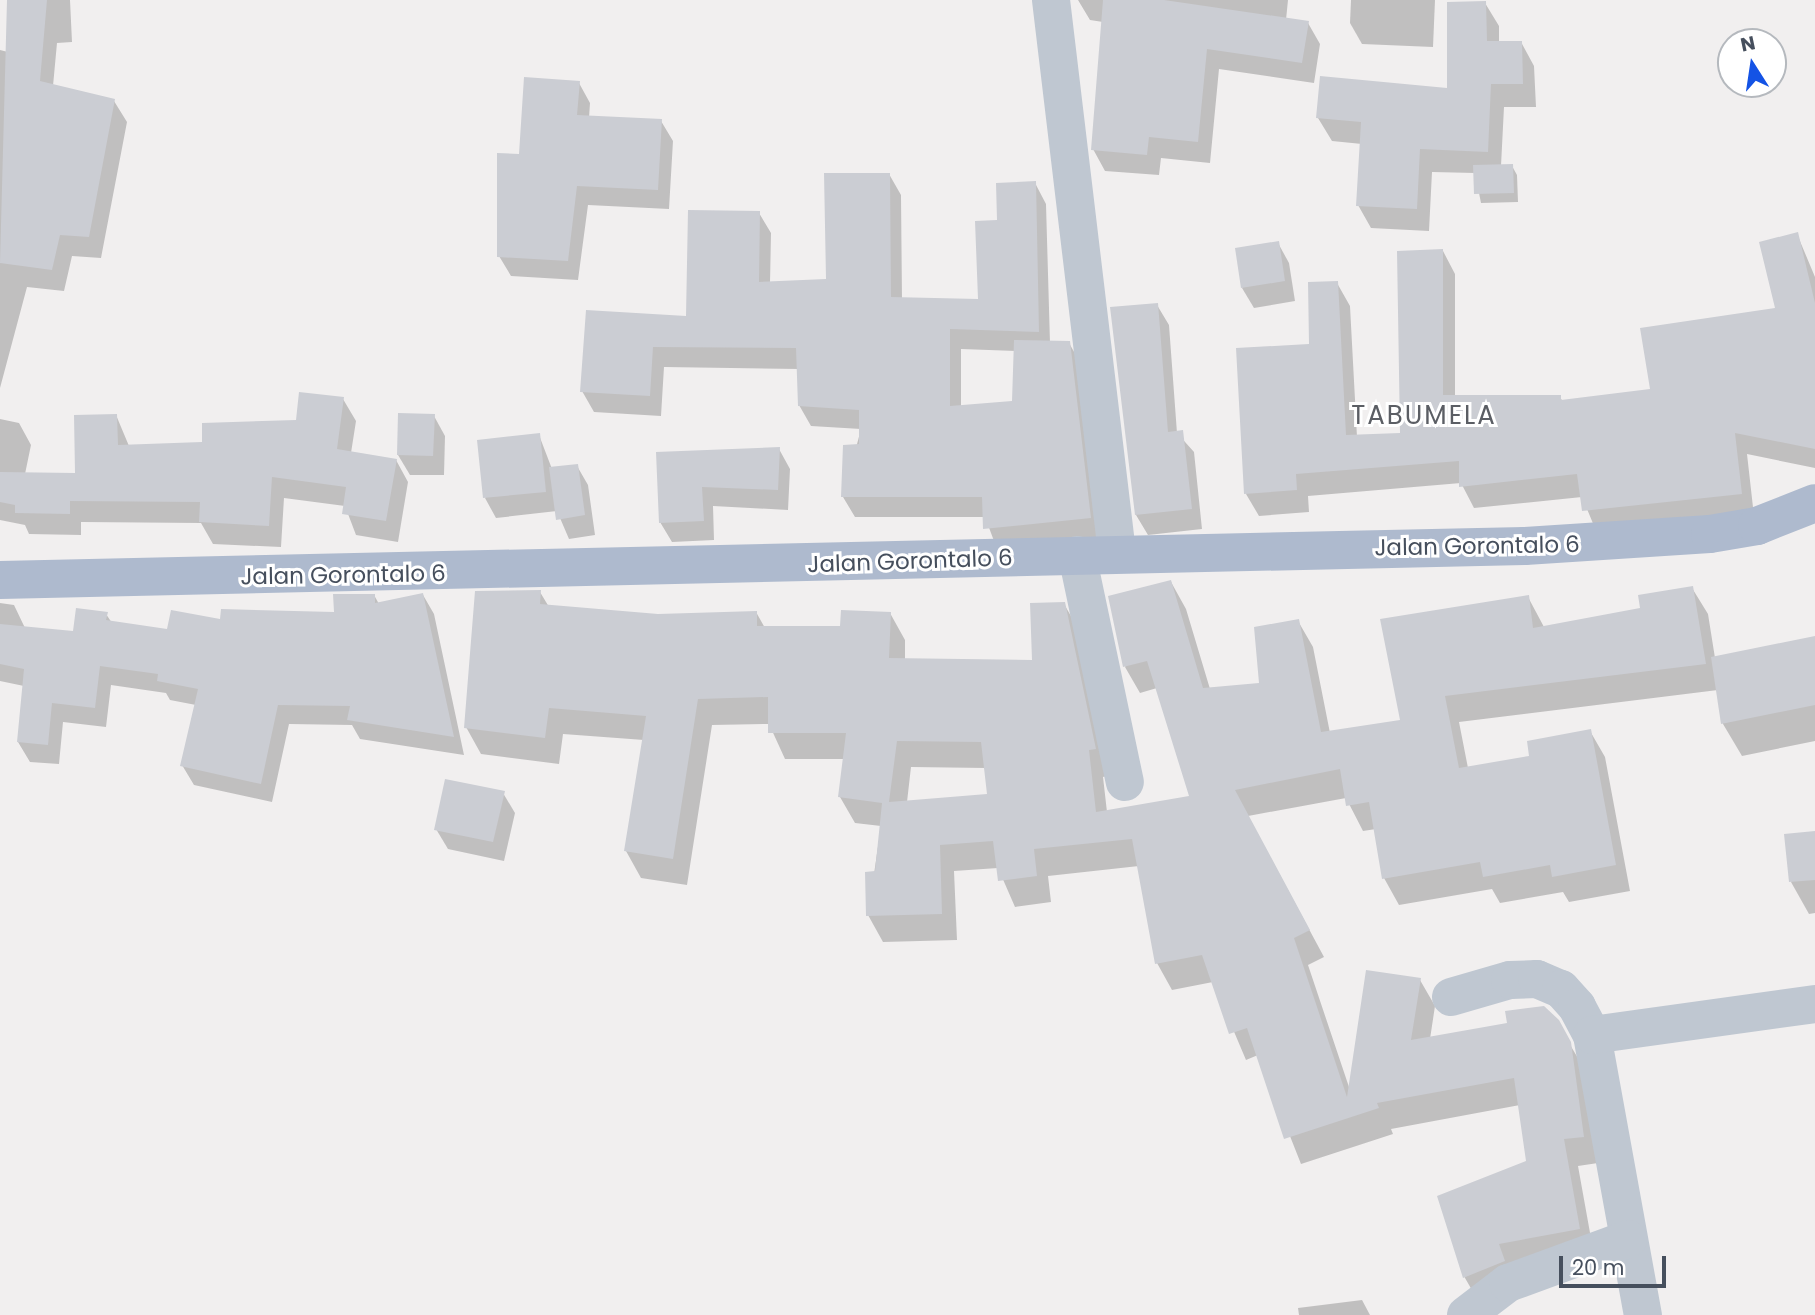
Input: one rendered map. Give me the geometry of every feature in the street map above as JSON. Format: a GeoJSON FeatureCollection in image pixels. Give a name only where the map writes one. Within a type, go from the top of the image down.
{"type":"FeatureCollection","features":[{"type":"Feature","properties":{"kind":"main road","name":"Jalan Gorontalo 6"},"geometry":{"type":"LineString","coordinates":[[0,580],[1644,541],[1757,526],[1815,503]]}},
{"type":"Feature","properties":{"kind":"street"},"geometry":{"type":"LineString","coordinates":[[1051,0],[1117,553]]}},
{"type":"Feature","properties":{"kind":"street"},"geometry":{"type":"LineString","coordinates":[[1077,555],[1125,782]]}},
{"type":"Feature","properties":{"kind":"street"},"geometry":{"type":"LineString","coordinates":[[1451,997],[1510,980],[1537,979],[1561,989],[1592,1035],[1643,1315]]}},
{"type":"Feature","properties":{"kind":"street"},"geometry":{"type":"LineString","coordinates":[[1592,1035],[1815,1004]]}},
{"type":"Feature","properties":{"kind":"street"},"geometry":{"type":"LineString","coordinates":[[1466,1315],[1508,1283],[1628,1239]]}},
{"type":"Feature","properties":{"kind":"building"},"geometry":{"type":"Polygon","coordinates":[[[7,0],[47,0],[40,81],[115,99],[89,237],[60,235],[52,270],[0,263],[7,0]]]}},
{"type":"Feature","properties":{"kind":"building"},"geometry":{"type":"Polygon","coordinates":[[[1103,0],[1164,0],[1309,21],[1302,63],[1207,49],[1198,142],[1149,137],[1147,155],[1091,150],[1103,0]]]}},
{"type":"Feature","properties":{"kind":"building"},"geometry":{"type":"Polygon","coordinates":[[[1486,1],[1487,41],[1522,41],[1523,84],[1491,84],[1488,152],[1420,149],[1417,209],[1356,206],[1361,122],[1316,118],[1320,76],[1447,88],[1447,2],[1486,1]]]}},
{"type":"Feature","properties":{"kind":"building"},"geometry":{"type":"Polygon","coordinates":[[[524,77],[580,81],[577,115],[662,119],[658,190],[577,186],[568,261],[497,257],[497,153],[519,154],[524,77]]]}},
{"type":"Feature","properties":{"kind":"building"},"geometry":{"type":"Polygon","coordinates":[[[1513,164],[1514,193],[1474,194],[1473,165],[1513,164]]]}},
{"type":"Feature","properties":{"kind":"building"},"geometry":{"type":"Polygon","coordinates":[[[824,173],[890,173],[891,297],[978,299],[975,221],[997,220],[996,183],[1036,181],[1039,332],[950,329],[950,406],[1012,401],[1014,340],[1070,341],[1091,518],[983,529],[982,497],[841,497],[843,445],[859,444],[859,410],[798,406],[796,348],[653,347],[650,396],[580,392],[586,310],[686,316],[688,210],[760,211],[759,282],[826,279],[824,173]]]}},
{"type":"Feature","properties":{"kind":"building"},"geometry":{"type":"Polygon","coordinates":[[[1798,232],[1815,303],[1815,449],[1735,433],[1742,494],[1582,511],[1577,474],[1459,487],[1459,461],[1296,474],[1297,490],[1244,494],[1236,348],[1309,344],[1308,282],[1338,281],[1346,435],[1400,433],[1397,251],[1443,249],[1443,395],[1561,395],[1561,400],[1650,389],[1640,328],[1775,308],[1759,242],[1798,232]]]}},
{"type":"Feature","properties":{"kind":"building"},"geometry":{"type":"Polygon","coordinates":[[[1279,241],[1285,281],[1241,288],[1235,248],[1279,241]]]}},
{"type":"Feature","properties":{"kind":"building"},"geometry":{"type":"Polygon","coordinates":[[[1158,303],[1168,432],[1183,430],[1192,509],[1135,515],[1110,307],[1158,303]]]}},
{"type":"Feature","properties":{"kind":"building"},"geometry":{"type":"Polygon","coordinates":[[[299,392],[344,397],[337,449],[397,459],[386,521],[342,514],[346,487],[272,477],[269,526],[199,522],[200,502],[70,501],[70,514],[15,513],[15,505],[0,502],[0,472],[75,473],[74,415],[117,414],[118,445],[202,442],[202,423],[296,420],[299,392]]]}},
{"type":"Feature","properties":{"kind":"building"},"geometry":{"type":"Polygon","coordinates":[[[398,413],[435,414],[433,456],[397,455],[398,413]]]}},
{"type":"Feature","properties":{"kind":"building"},"geometry":{"type":"Polygon","coordinates":[[[540,433],[546,492],[483,498],[477,440],[540,433]]]}},
{"type":"Feature","properties":{"kind":"building"},"geometry":{"type":"Polygon","coordinates":[[[780,447],[778,490],[702,487],[704,521],[659,523],[656,452],[780,447]]]}},
{"type":"Feature","properties":{"kind":"building"},"geometry":{"type":"Polygon","coordinates":[[[578,464],[585,515],[556,520],[549,467],[578,464]]]}},
{"type":"Feature","properties":{"kind":"building"},"geometry":{"type":"Polygon","coordinates":[[[1171,580],[1203,688],[1259,683],[1254,627],[1299,619],[1321,732],[1400,720],[1380,619],[1529,595],[1533,628],[1640,608],[1638,595],[1693,586],[1706,664],[1445,696],[1459,768],[1529,756],[1527,741],[1591,729],[1616,865],[1552,877],[1550,865],[1483,877],[1480,862],[1382,879],[1369,802],[1346,806],[1340,769],[1235,790],[1310,930],[1294,938],[1347,1097],[1366,970],[1421,978],[1411,1040],[1507,1023],[1505,1011],[1544,1006],[1559,1020],[1571,1042],[1584,1137],[1564,1139],[1580,1229],[1499,1244],[1505,1261],[1463,1278],[1437,1196],[1526,1161],[1514,1078],[1377,1103],[1379,1108],[1284,1139],[1247,1028],[1229,1034],[1202,955],[1155,964],[1132,839],[1034,849],[1037,876],[998,881],[993,841],[940,845],[942,914],[866,916],[865,872],[875,871],[882,803],[838,797],[846,733],[768,733],[768,697],[698,699],[673,859],[624,851],[646,716],[549,708],[545,738],[464,728],[475,591],[541,590],[540,604],[658,614],[757,611],[757,626],[840,626],[841,610],[891,612],[889,658],[1032,660],[1030,603],[1065,602],[1096,749],[1089,750],[1096,812],[1189,796],[1147,661],[1123,667],[1108,596],[1171,580]],[[897,741],[889,802],[987,794],[981,742],[897,741]]]}},
{"type":"Feature","properties":{"kind":"building"},"geometry":{"type":"Polygon","coordinates":[[[423,593],[454,737],[347,720],[350,706],[278,705],[261,784],[180,766],[198,689],[157,681],[158,674],[100,666],[95,708],[52,703],[48,745],[17,742],[24,669],[0,664],[0,624],[73,631],[76,608],[108,612],[106,620],[167,629],[171,610],[220,619],[221,609],[334,612],[333,594],[375,594],[375,603],[423,593]]]}},
{"type":"Feature","properties":{"kind":"building"},"geometry":{"type":"Polygon","coordinates":[[[1815,636],[1815,705],[1721,724],[1711,657],[1815,636]]]}},
{"type":"Feature","properties":{"kind":"building"},"geometry":{"type":"Polygon","coordinates":[[[445,779],[505,791],[493,842],[434,830],[445,779]]]}},
{"type":"Feature","properties":{"kind":"building"},"geometry":{"type":"Polygon","coordinates":[[[1815,831],[1815,880],[1789,882],[1784,834],[1815,831]]]}},
{"type":"Feature","properties":{"kind":"district","name":"TABUMELA"},"geometry":{"type":"Point","coordinates":[1424,416]}}]}
